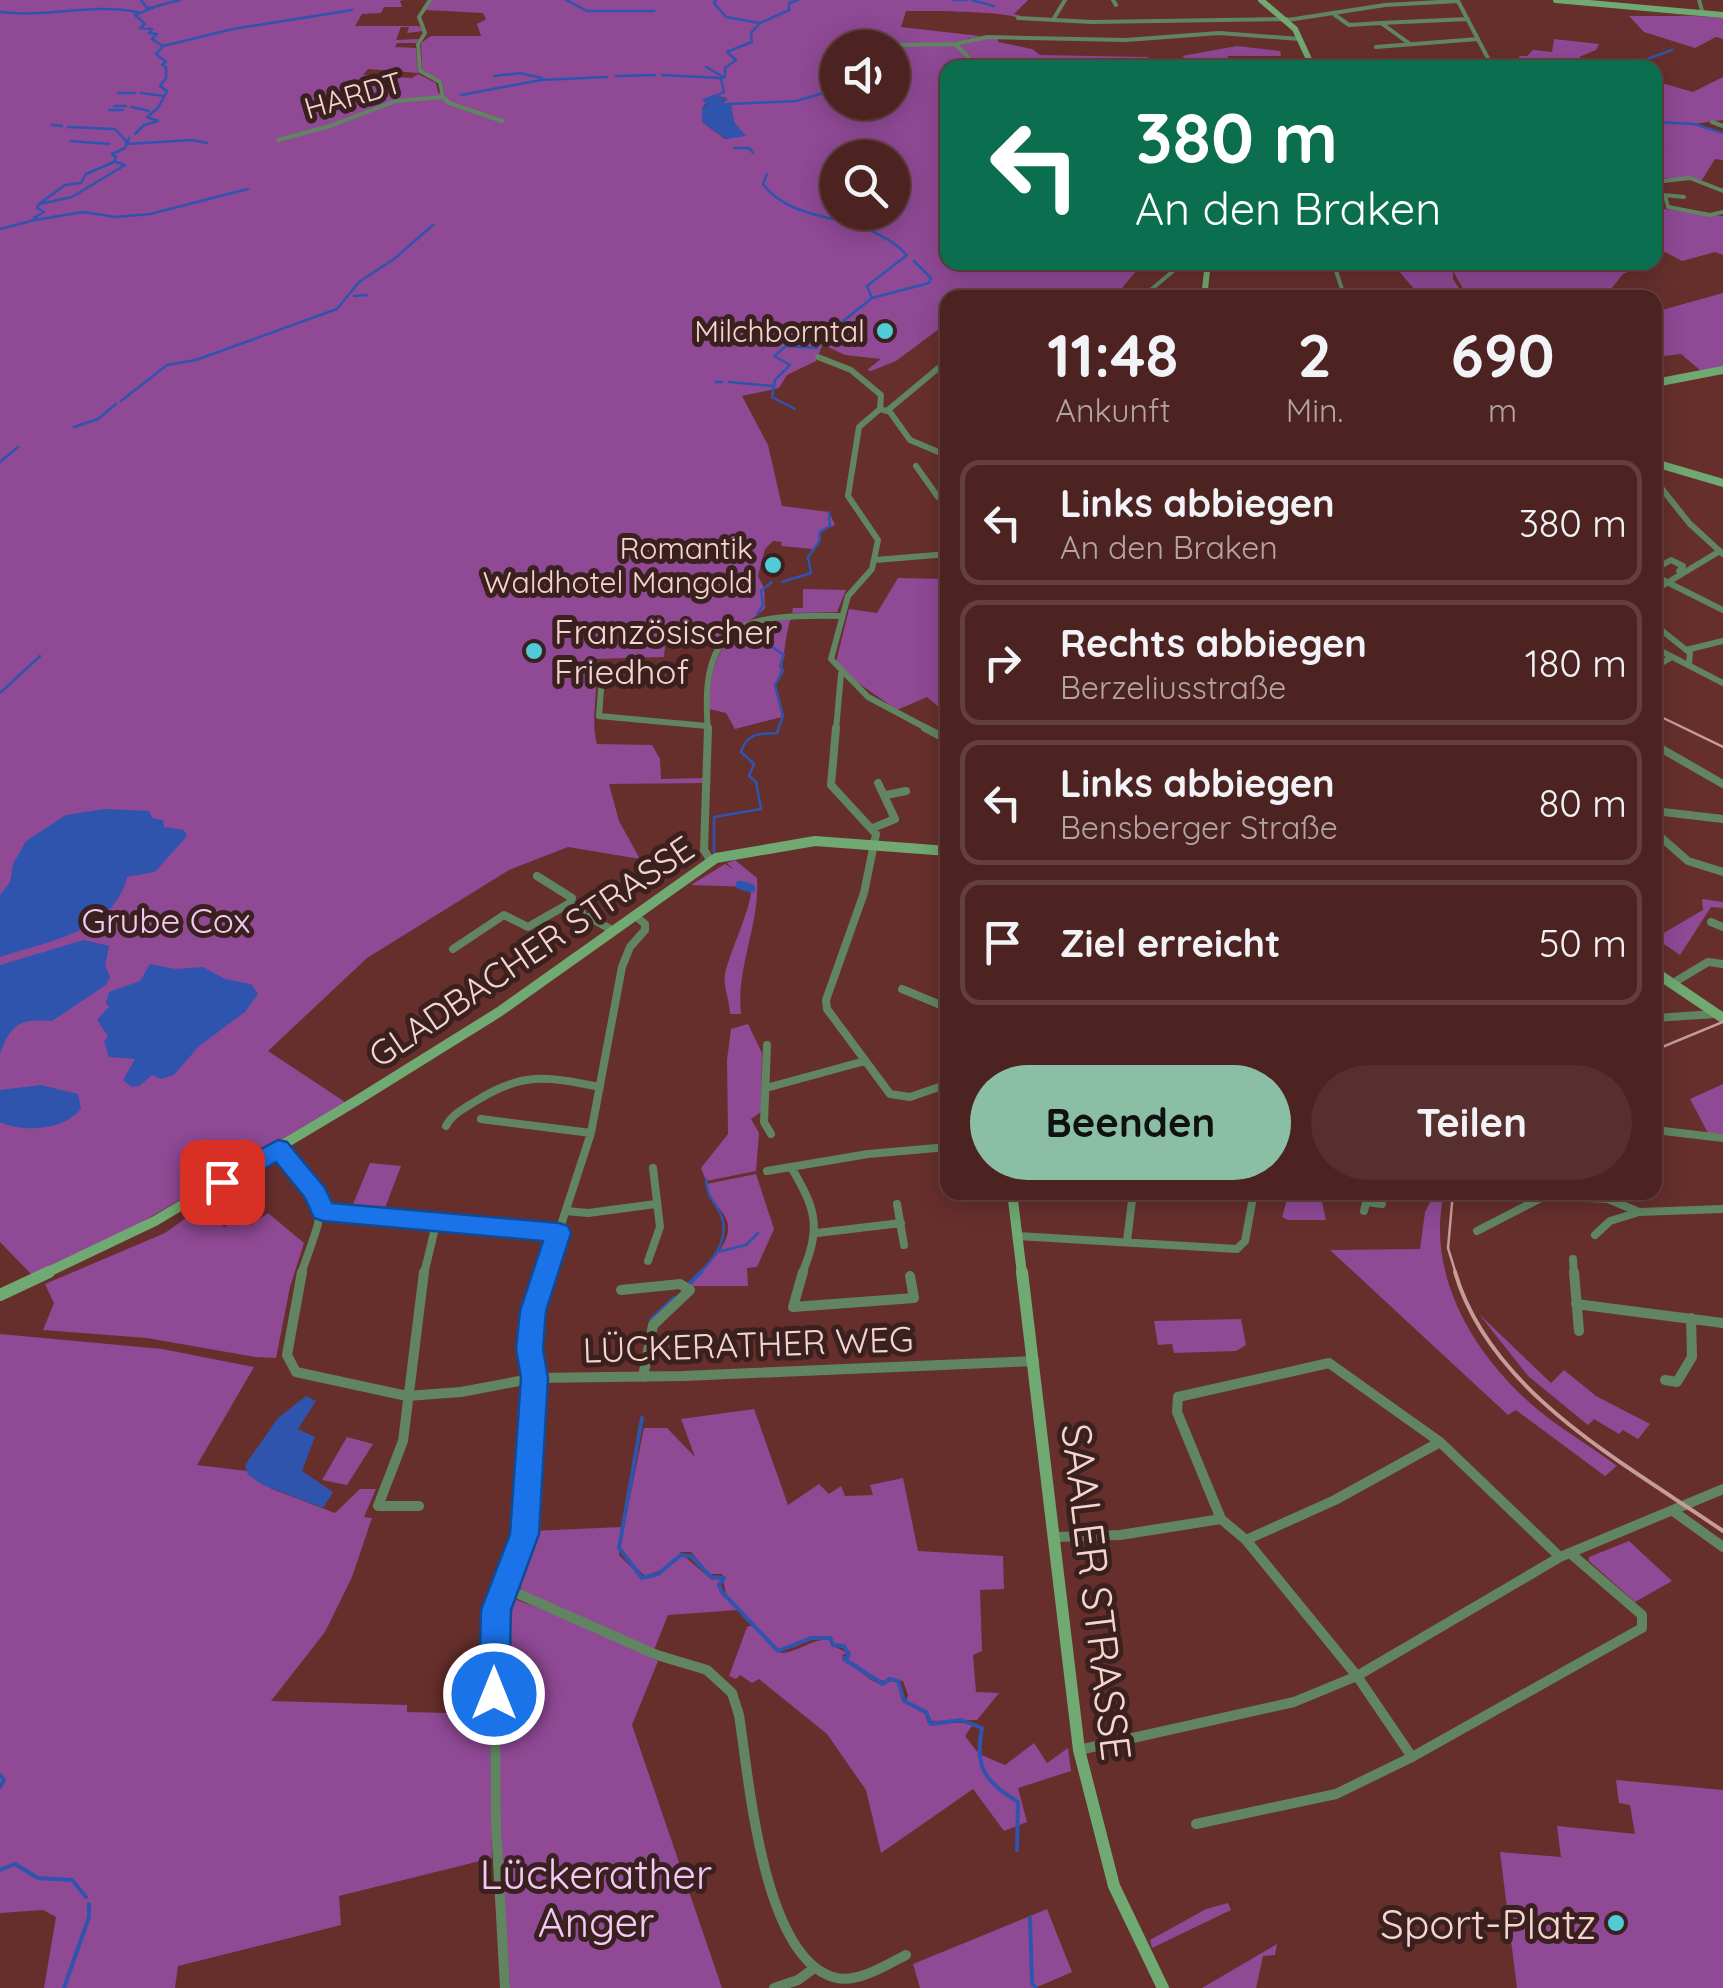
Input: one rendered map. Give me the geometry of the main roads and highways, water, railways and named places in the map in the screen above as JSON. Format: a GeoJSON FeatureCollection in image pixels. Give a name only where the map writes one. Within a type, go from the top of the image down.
{"type":"FeatureCollection","features":[{"type":"Feature","properties":{"kind":"main road"},"geometry":{"type":"LineString","coordinates":[[1262,0],[1288,20],[1309,60]]}},
{"type":"Feature","properties":{"kind":"main road"},"geometry":{"type":"LineString","coordinates":[[1556,0],[1723,15]]}},
{"type":"Feature","properties":{"kind":"main road"},"geometry":{"type":"LineString","coordinates":[[1662,382],[1723,370]]}},
{"type":"Feature","properties":{"kind":"main road"},"geometry":{"type":"LineString","coordinates":[[1662,467],[1723,483]]}},
{"type":"Feature","properties":{"kind":"main road","name":"GLADBACHER STRASSE"},"geometry":{"type":"LineString","coordinates":[[0,1295],[142,1228],[473,1029],[711,860],[805,841],[940,850]]}},
{"type":"Feature","properties":{"kind":"main road"},"geometry":{"type":"LineString","coordinates":[[1662,977],[1720,1016]]}},
{"type":"Feature","properties":{"kind":"main road","name":"SAALER STRASSE"},"geometry":{"type":"LineString","coordinates":[[1013,1200],[1079,1750],[1114,1886],[1163,1988]]}},
{"type":"Feature","properties":{"kind":"water"},"geometry":{"type":"Polygon","coordinates":[[[713,95],[728,99],[724,103],[731,105],[734,122],[746,136],[726,139],[702,122],[702,108],[707,105],[702,100],[713,95]]]}},
{"type":"Feature","properties":{"kind":"water"},"geometry":{"type":"Polygon","coordinates":[[[105,809],[149,811],[152,818],[163,820],[164,827],[184,830],[187,836],[155,872],[127,877],[109,910],[94,922],[76,932],[0,957],[0,895],[10,882],[13,864],[26,841],[66,815],[105,809]]]}},
{"type":"Feature","properties":{"kind":"water"},"geometry":{"type":"Polygon","coordinates":[[[84,940],[109,946],[105,966],[110,977],[106,985],[52,1021],[18,1025],[8,1035],[0,1054],[0,965],[84,940]]]}},
{"type":"Feature","properties":{"kind":"water"},"geometry":{"type":"Polygon","coordinates":[[[150,964],[176,969],[203,967],[225,979],[251,984],[258,994],[245,1012],[199,1046],[174,1075],[161,1079],[152,1075],[132,1087],[123,1080],[135,1059],[109,1057],[104,1041],[108,1036],[97,1020],[109,1007],[109,992],[140,981],[150,964]]]}},
{"type":"Feature","properties":{"kind":"water"},"geometry":{"type":"Polygon","coordinates":[[[41,1085],[78,1094],[81,1109],[65,1121],[43,1128],[20,1128],[0,1122],[0,1090],[41,1085]]]}},
{"type":"Feature","properties":{"kind":"water"},"geometry":{"type":"Polygon","coordinates":[[[306,1396],[316,1401],[298,1429],[315,1437],[302,1471],[333,1492],[323,1508],[263,1485],[248,1475],[245,1465],[278,1418],[306,1396]]]}},
{"type":"Feature","properties":{"kind":"waterway"},"geometry":{"type":"LineString","coordinates":[[141,0],[147,8],[155,7],[135,15],[145,24],[140,28],[152,29],[149,33],[157,34],[152,39],[163,46]]}},
{"type":"Feature","properties":{"kind":"waterway"},"geometry":{"type":"LineString","coordinates":[[157,6],[180,0]]}},
{"type":"Feature","properties":{"kind":"waterway"},"geometry":{"type":"LineString","coordinates":[[566,0],[587,11],[654,11]]}},
{"type":"Feature","properties":{"kind":"waterway"},"geometry":{"type":"LineString","coordinates":[[716,0],[714,3],[726,17],[759,23]]}},
{"type":"Feature","properties":{"kind":"waterway"},"geometry":{"type":"LineString","coordinates":[[714,97],[724,92],[721,78],[725,77],[725,68],[736,60],[727,52],[752,42],[751,33],[760,23],[789,10],[789,3],[798,0]]}},
{"type":"Feature","properties":{"kind":"waterway"},"geometry":{"type":"LineString","coordinates":[[953,0],[967,0]]}},
{"type":"Feature","properties":{"kind":"waterway"},"geometry":{"type":"LineString","coordinates":[[971,0],[994,6]]}},
{"type":"Feature","properties":{"kind":"waterway"},"geometry":{"type":"LineString","coordinates":[[163,46],[233,29],[352,10]]}},
{"type":"Feature","properties":{"kind":"waterway"},"geometry":{"type":"LineString","coordinates":[[0,12],[137,12]]}},
{"type":"Feature","properties":{"kind":"waterway"},"geometry":{"type":"LineString","coordinates":[[135,134],[144,125],[158,121],[147,117],[158,108],[167,91],[160,86],[166,78],[166,67],[162,65],[166,62],[156,54],[163,46]]}},
{"type":"Feature","properties":{"kind":"waterway"},"geometry":{"type":"LineString","coordinates":[[1644,60],[1672,50]]}},
{"type":"Feature","properties":{"kind":"waterway"},"geometry":{"type":"LineString","coordinates":[[706,67],[722,76]]}},
{"type":"Feature","properties":{"kind":"waterway"},"geometry":{"type":"LineString","coordinates":[[494,76],[522,73]]}},
{"type":"Feature","properties":{"kind":"waterway"},"geometry":{"type":"LineString","coordinates":[[524,74],[542,78]]}},
{"type":"Feature","properties":{"kind":"waterway"},"geometry":{"type":"LineString","coordinates":[[616,76],[655,75]]}},
{"type":"Feature","properties":{"kind":"waterway"},"geometry":{"type":"LineString","coordinates":[[662,75],[720,78]]}},
{"type":"Feature","properties":{"kind":"waterway"},"geometry":{"type":"LineString","coordinates":[[461,95],[541,80],[607,77]]}},
{"type":"Feature","properties":{"kind":"waterway"},"geometry":{"type":"LineString","coordinates":[[118,93],[135,93]]}},
{"type":"Feature","properties":{"kind":"waterway"},"geometry":{"type":"LineString","coordinates":[[141,93],[164,96]]}},
{"type":"Feature","properties":{"kind":"waterway"},"geometry":{"type":"LineString","coordinates":[[728,104],[796,101],[820,94]]}},
{"type":"Feature","properties":{"kind":"waterway"},"geometry":{"type":"LineString","coordinates":[[114,106],[126,106]]}},
{"type":"Feature","properties":{"kind":"waterway"},"geometry":{"type":"LineString","coordinates":[[132,107],[149,111]]}},
{"type":"Feature","properties":{"kind":"waterway"},"geometry":{"type":"LineString","coordinates":[[109,110],[123,110]]}},
{"type":"Feature","properties":{"kind":"waterway"},"geometry":{"type":"LineString","coordinates":[[1662,122],[1694,124],[1723,133]]}},
{"type":"Feature","properties":{"kind":"waterway"},"geometry":{"type":"LineString","coordinates":[[52,125],[62,126]]}},
{"type":"Feature","properties":{"kind":"waterway"},"geometry":{"type":"LineString","coordinates":[[68,127],[115,129],[127,142]]}},
{"type":"Feature","properties":{"kind":"waterway"},"geometry":{"type":"LineString","coordinates":[[127,144],[129,138]]}},
{"type":"Feature","properties":{"kind":"waterway"},"geometry":{"type":"LineString","coordinates":[[127,144],[192,140],[207,143]]}},
{"type":"Feature","properties":{"kind":"waterway"},"geometry":{"type":"LineString","coordinates":[[71,141],[109,144]]}},
{"type":"Feature","properties":{"kind":"waterway"},"geometry":{"type":"LineString","coordinates":[[34,218],[44,212],[37,208],[39,204],[65,185],[81,183],[86,174],[114,162],[116,157],[112,154],[127,144]]}},
{"type":"Feature","properties":{"kind":"waterway"},"geometry":{"type":"LineString","coordinates":[[734,148],[749,148],[753,153]]}},
{"type":"Feature","properties":{"kind":"waterway"},"geometry":{"type":"LineString","coordinates":[[40,204],[72,197],[125,165],[116,162]]}},
{"type":"Feature","properties":{"kind":"waterway"},"geometry":{"type":"LineString","coordinates":[[767,174],[763,184],[777,198],[811,214],[871,231],[907,255],[867,286],[872,298]]}},
{"type":"Feature","properties":{"kind":"waterway"},"geometry":{"type":"LineString","coordinates":[[29,221],[83,212],[116,217],[150,214],[248,189]]}},
{"type":"Feature","properties":{"kind":"waterway"},"geometry":{"type":"LineString","coordinates":[[0,229],[27,222]]}},
{"type":"Feature","properties":{"kind":"waterway"},"geometry":{"type":"LineString","coordinates":[[121,401],[167,365],[196,360],[337,309],[359,282],[394,259],[433,225]]}},
{"type":"Feature","properties":{"kind":"waterway"},"geometry":{"type":"LineString","coordinates":[[872,298],[929,283],[931,278],[914,261]]}},
{"type":"Feature","properties":{"kind":"waterway"},"geometry":{"type":"LineString","coordinates":[[354,296],[367,295]]}},
{"type":"Feature","properties":{"kind":"waterway"},"geometry":{"type":"LineString","coordinates":[[795,409],[772,397],[775,380],[790,365],[774,356],[786,346],[817,348],[817,342],[872,298]]}},
{"type":"Feature","properties":{"kind":"waterway"},"geometry":{"type":"LineString","coordinates":[[716,382],[722,382]]}},
{"type":"Feature","properties":{"kind":"waterway"},"geometry":{"type":"LineString","coordinates":[[729,382],[772,386]]}},
{"type":"Feature","properties":{"kind":"waterway"},"geometry":{"type":"LineString","coordinates":[[74,427],[98,419],[116,404]]}},
{"type":"Feature","properties":{"kind":"waterway"},"geometry":{"type":"LineString","coordinates":[[0,462],[18,447]]}},
{"type":"Feature","properties":{"kind":"waterway"},"geometry":{"type":"LineString","coordinates":[[782,582],[811,573],[808,557],[819,542],[820,532],[830,526],[829,512]]}},
{"type":"Feature","properties":{"kind":"waterway"},"geometry":{"type":"LineString","coordinates":[[757,615],[763,605],[761,591],[772,582]]}},
{"type":"Feature","properties":{"kind":"waterway"},"geometry":{"type":"LineString","coordinates":[[714,852],[714,817],[761,809],[756,782],[749,776],[754,764],[741,752],[750,738],[777,733],[783,716],[775,685],[783,671],[780,666],[784,655],[769,645],[756,627]]}},
{"type":"Feature","properties":{"kind":"waterway"},"geometry":{"type":"LineString","coordinates":[[0,693],[40,656]]}},
{"type":"Feature","properties":{"kind":"waterway"},"geometry":{"type":"LineString","coordinates":[[740,885],[751,888]]}},
{"type":"Feature","properties":{"kind":"waterway"},"geometry":{"type":"LineString","coordinates":[[699,1274],[716,1252],[724,1227],[706,1179]]}},
{"type":"Feature","properties":{"kind":"waterway"},"geometry":{"type":"LineString","coordinates":[[717,1252],[746,1245],[758,1233]]}},
{"type":"Feature","properties":{"kind":"waterway"},"geometry":{"type":"LineString","coordinates":[[687,1286],[699,1274]]}},
{"type":"Feature","properties":{"kind":"waterway"},"geometry":{"type":"LineString","coordinates":[[651,1320],[674,1298]]}},
{"type":"Feature","properties":{"kind":"waterway"},"geometry":{"type":"LineString","coordinates":[[642,1418],[619,1548],[642,1578],[658,1574],[681,1555],[691,1556],[711,1577],[724,1578],[719,1585],[722,1592],[778,1651],[811,1638],[830,1638],[833,1645],[844,1646],[849,1655],[844,1659],[883,1684],[889,1679],[898,1681],[904,1701],[926,1712],[931,1724],[961,1720],[982,1728],[980,1753],[985,1772],[997,1787],[1018,1802],[1017,1850]]}},
{"type":"Feature","properties":{"kind":"waterway"},"geometry":{"type":"LineString","coordinates":[[0,1775],[4,1780],[0,1787]]}},
{"type":"Feature","properties":{"kind":"waterway"},"geometry":{"type":"LineString","coordinates":[[0,1870],[15,1864],[38,1878],[72,1880],[86,1897]]}},
{"type":"Feature","properties":{"kind":"waterway"},"geometry":{"type":"LineString","coordinates":[[64,1988],[89,1917],[89,1904]]}},
{"type":"Feature","properties":{"kind":"waterway"},"geometry":{"type":"LineString","coordinates":[[1030,1918],[1032,1983],[1036,1988]]}},
{"type":"Feature","properties":{"kind":"tram line"},"geometry":{"type":"LineString","coordinates":[[1662,717],[1723,747]]}},
{"type":"Feature","properties":{"kind":"tram line"},"geometry":{"type":"LineString","coordinates":[[1662,1047],[1723,1022]]}},
{"type":"Feature","properties":{"kind":"tram line"},"geometry":{"type":"LineString","coordinates":[[1452,1200],[1448,1248],[1456,1274]]}},
{"type":"Feature","properties":{"kind":"tram line"},"geometry":{"type":"LineString","coordinates":[[1455,1272],[1473,1315],[1498,1354],[1530,1389],[1605,1452],[1723,1531]]}},
{"type":"Feature","properties":{"kind":"place","name":"Milchborntal"},"geometry":{"type":"Point","coordinates":[885,331]}},
{"type":"Feature","properties":{"kind":"place","name":"Romantik Waldhotel Mangold"},"geometry":{"type":"Point","coordinates":[773,565]}},
{"type":"Feature","properties":{"kind":"place","name":"Französischer Friedhof"},"geometry":{"type":"Point","coordinates":[534,651]}},
{"type":"Feature","properties":{"kind":"place","name":"Sport-Platz"},"geometry":{"type":"Point","coordinates":[1616,1923]}},
{"type":"Feature","properties":{"kind":"park label","name":"Grube Cox"},"geometry":{"type":"Point","coordinates":[166,920]}},
{"type":"Feature","properties":{"kind":"park label","name":"Lückerather Anger"},"geometry":{"type":"Point","coordinates":[596,1897]}}]}
